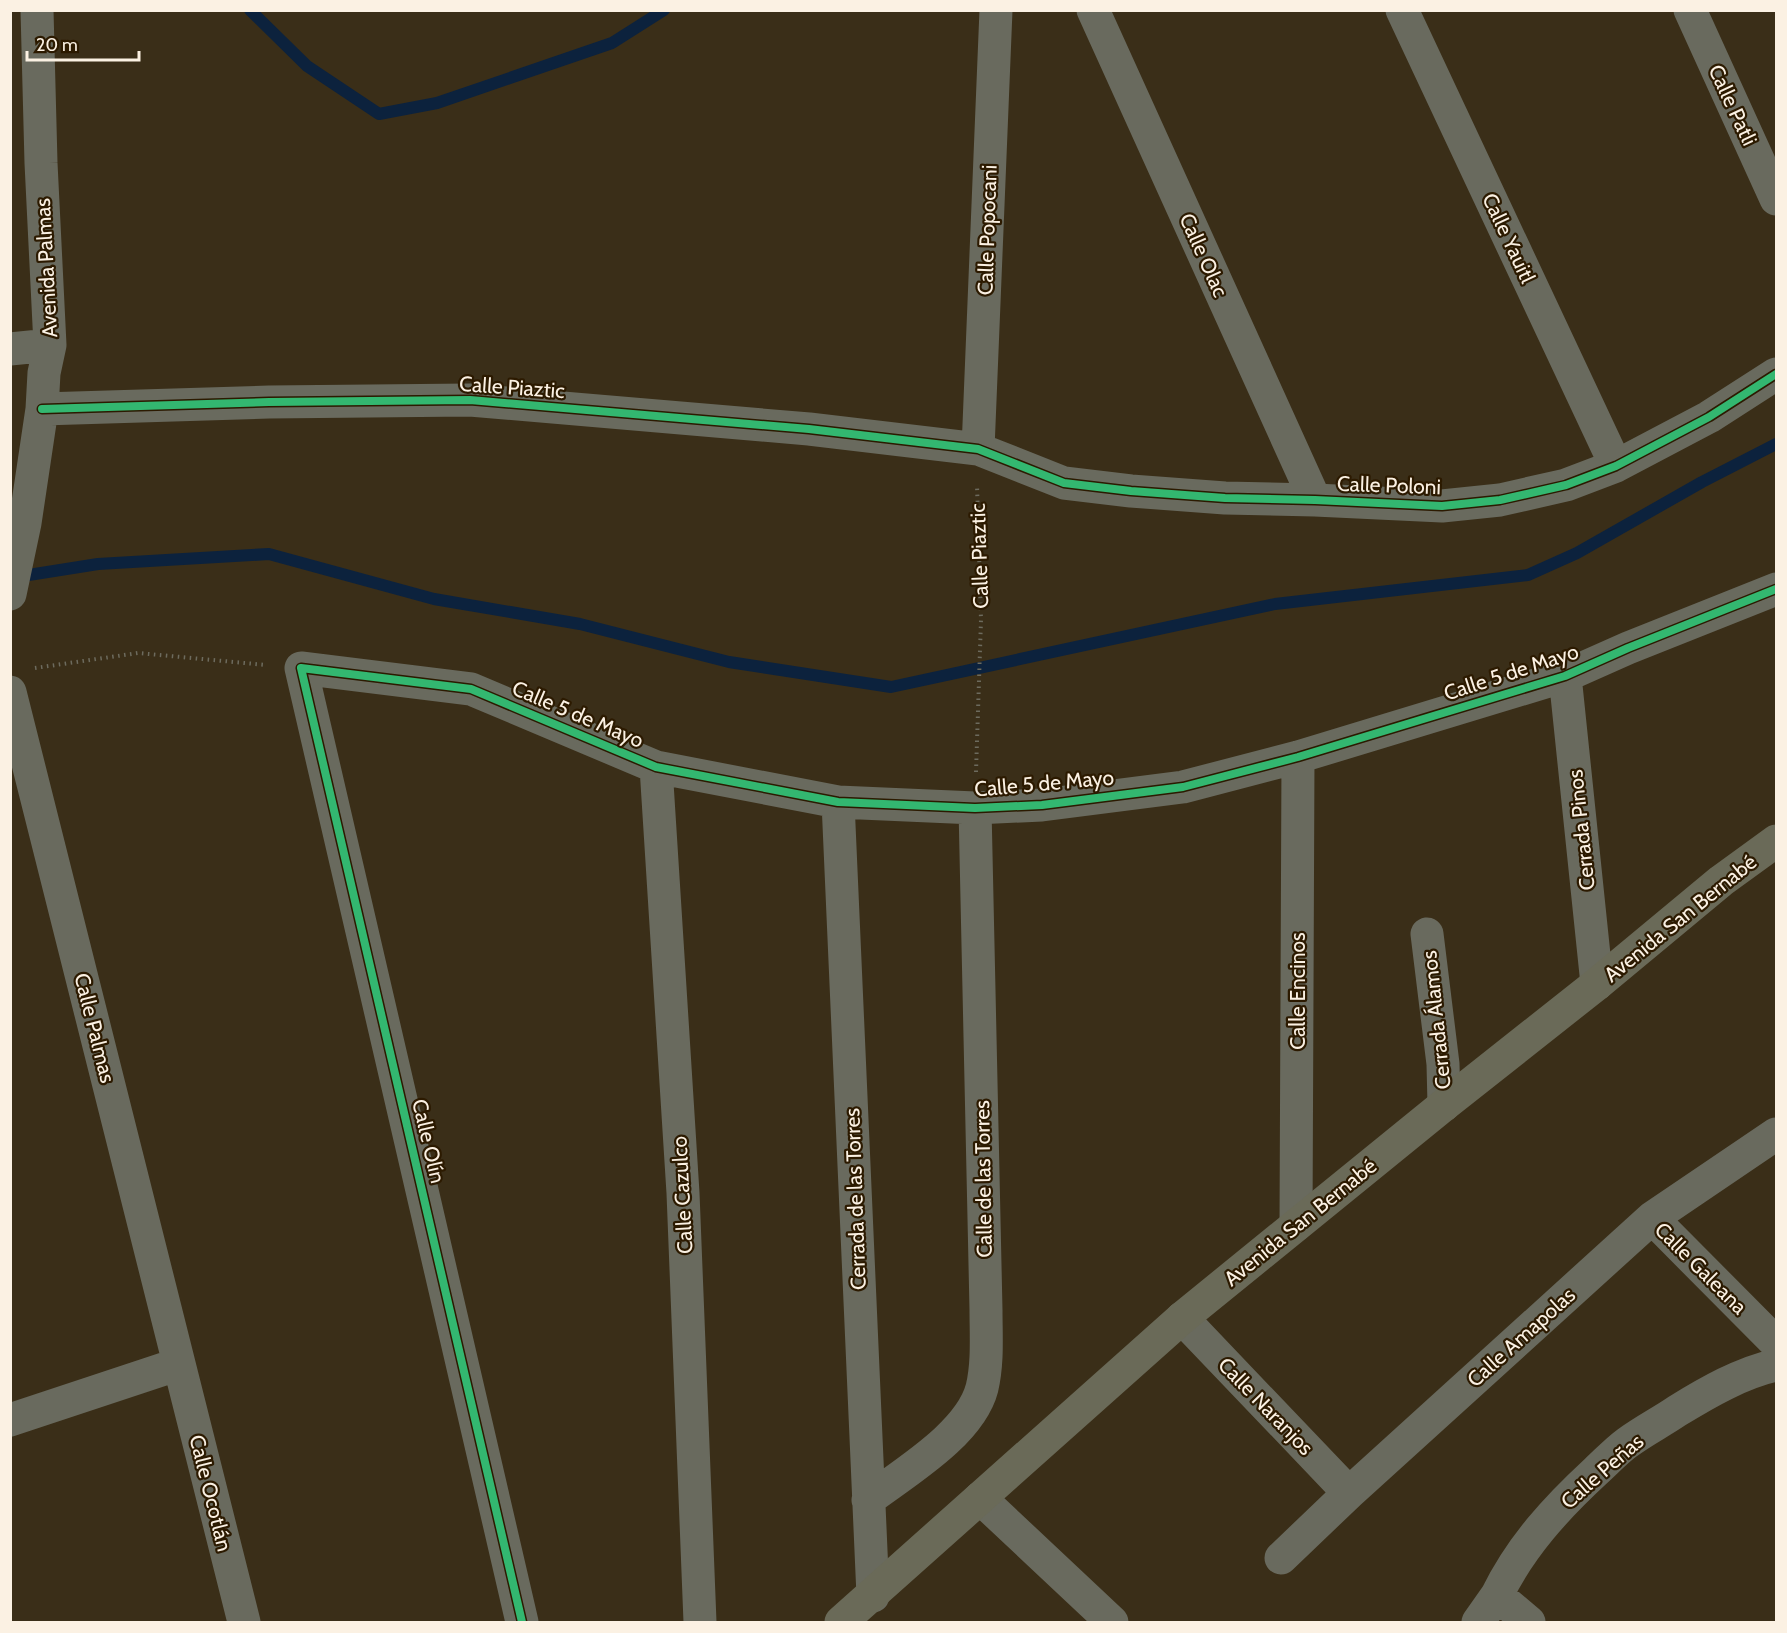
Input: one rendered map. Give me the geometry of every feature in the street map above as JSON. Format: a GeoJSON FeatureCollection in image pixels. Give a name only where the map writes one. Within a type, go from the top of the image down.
{"type":"FeatureCollection","features":[{"type":"Feature","properties":{"kind":"main road","name":"Avenida San Bernabé"},"geometry":{"type":"LineString","coordinates":[[841,1623],[1182,1318],[1444,1105],[1598,984],[1721,881],[1776,841]]}},
{"type":"Feature","properties":{"kind":"street","name":"Calle Popocani"},"geometry":{"type":"LineString","coordinates":[[978,449],[996,10]]}},
{"type":"Feature","properties":{"kind":"street","name":"Calle Olac"},"geometry":{"type":"LineString","coordinates":[[1093,10],[1315,500]]}},
{"type":"Feature","properties":{"kind":"street","name":"Calle Yauitl"},"geometry":{"type":"LineString","coordinates":[[1402,10],[1616,466]]}},
{"type":"Feature","properties":{"kind":"street","name":"Calle Patli"},"geometry":{"type":"LineString","coordinates":[[1690,10],[1776,199]]}},
{"type":"Feature","properties":{"kind":"street","name":"Avenida Palmas"},"geometry":{"type":"LineString","coordinates":[[10,594],[25,523],[42,409],[44,374],[50,345],[41,163],[37,16]]}},
{"type":"Feature","properties":{"kind":"street"},"geometry":{"type":"LineString","coordinates":[[10,349],[50,345]]}},
{"type":"Feature","properties":{"kind":"street","name":"Calle Poloni"},"geometry":{"type":"LineString","coordinates":[[978,449],[1064,483],[1225,498],[1442,506],[1500,500],[1566,485],[1616,466],[1709,417],[1776,374]]}},
{"type":"Feature","properties":{"kind":"street","name":"Calle Piaztic"},"geometry":{"type":"LineString","coordinates":[[42,409],[269,402],[470,400],[809,429],[978,449]]}},
{"type":"Feature","properties":{"kind":"street","name":"Calle 5 de Mayo"},"geometry":{"type":"LineString","coordinates":[[301,668],[471,688],[656,767],[838,802],[975,808],[1042,805],[1183,787],[1298,757],[1565,676],[1628,648],[1776,589]]}},
{"type":"Feature","properties":{"kind":"street","name":"Calle Olín"},"geometry":{"type":"LineString","coordinates":[[301,668],[522,1623]]}},
{"type":"Feature","properties":{"kind":"street","name":"Cerrada Pinos"},"geometry":{"type":"LineString","coordinates":[[1565,676],[1598,984]]}},
{"type":"Feature","properties":{"kind":"street","name":"Calle Palmas"},"geometry":{"type":"LineString","coordinates":[[10,692],[179,1364]]}},
{"type":"Feature","properties":{"kind":"street","name":"Calle Encinos"},"geometry":{"type":"LineString","coordinates":[[1296,1225],[1298,757]]}},
{"type":"Feature","properties":{"kind":"street","name":"Calle Cazulco"},"geometry":{"type":"LineString","coordinates":[[656,767],[683,1193],[700,1623]]}},
{"type":"Feature","properties":{"kind":"street","name":"Cerrada de las Torres"},"geometry":{"type":"LineString","coordinates":[[838,802],[873,1596]]}},
{"type":"Feature","properties":{"kind":"street","name":"Calle de las Torres"},"geometry":{"type":"LineString","coordinates":[[868,1500],[948,1440],[973,1409],[982,1389],[986,1356],[986,1310],[975,808]]}},
{"type":"Feature","properties":{"kind":"street","name":"Cerrada Álamos"},"geometry":{"type":"LineString","coordinates":[[1427,934],[1443,1064],[1444,1105]]}},
{"type":"Feature","properties":{"kind":"street","name":"Calle Amapolas"},"geometry":{"type":"LineString","coordinates":[[1281,1558],[1349,1493],[1652,1218],[1776,1134]]}},
{"type":"Feature","properties":{"kind":"street","name":"Calle Galeana"},"geometry":{"type":"LineString","coordinates":[[1652,1218],[1776,1343]]}},
{"type":"Feature","properties":{"kind":"street","name":"Calle Naranjos"},"geometry":{"type":"LineString","coordinates":[[1182,1318],[1349,1493]]}},
{"type":"Feature","properties":{"kind":"street"},"geometry":{"type":"LineString","coordinates":[[10,1420],[179,1364]]}},
{"type":"Feature","properties":{"kind":"street","name":"Calle Ocotlán"},"geometry":{"type":"LineString","coordinates":[[179,1364],[244,1623]]}},
{"type":"Feature","properties":{"kind":"street","name":"Calle Peñas"},"geometry":{"type":"LineString","coordinates":[[1478,1623],[1497,1595],[1510,1568],[1536,1533],[1575,1490],[1627,1443],[1700,1397],[1737,1378],[1776,1365]]}},
{"type":"Feature","properties":{"kind":"street"},"geometry":{"type":"LineString","coordinates":[[980,1498],[1112,1623]]}},
{"type":"Feature","properties":{"kind":"street"},"geometry":{"type":"LineString","coordinates":[[1497,1595],[1529,1623]]}},
{"type":"Feature","properties":{"kind":"path"},"geometry":{"type":"LineString","coordinates":[[63,664],[138,653],[301,668]]}},
{"type":"Feature","properties":{"kind":"waterway"},"geometry":{"type":"LineString","coordinates":[[250,10],[307,66],[379,114],[437,103],[612,43],[664,10]]}},
{"type":"Feature","properties":{"kind":"waterway"},"geometry":{"type":"LineString","coordinates":[[16,577],[98,564],[269,554],[434,599],[580,624],[729,662],[891,687],[1275,604],[1528,575],[1577,553],[1702,482],[1776,444]]}},
{"type":"Feature","properties":{"kind":"cycle path"},"geometry":{"type":"LineString","coordinates":[[42,409],[269,402],[470,400],[809,429],[978,449],[1064,483],[1131,491],[1225,498],[1442,506],[1500,500],[1566,485],[1616,466],[1709,417],[1776,374]]}},
{"type":"Feature","properties":{"kind":"cycle path"},"geometry":{"type":"LineString","coordinates":[[522,1622],[301,668],[471,689],[656,767],[838,802],[975,808],[1042,805],[1183,787],[1298,757],[1565,676],[1628,648],[1776,589]]}}]}
